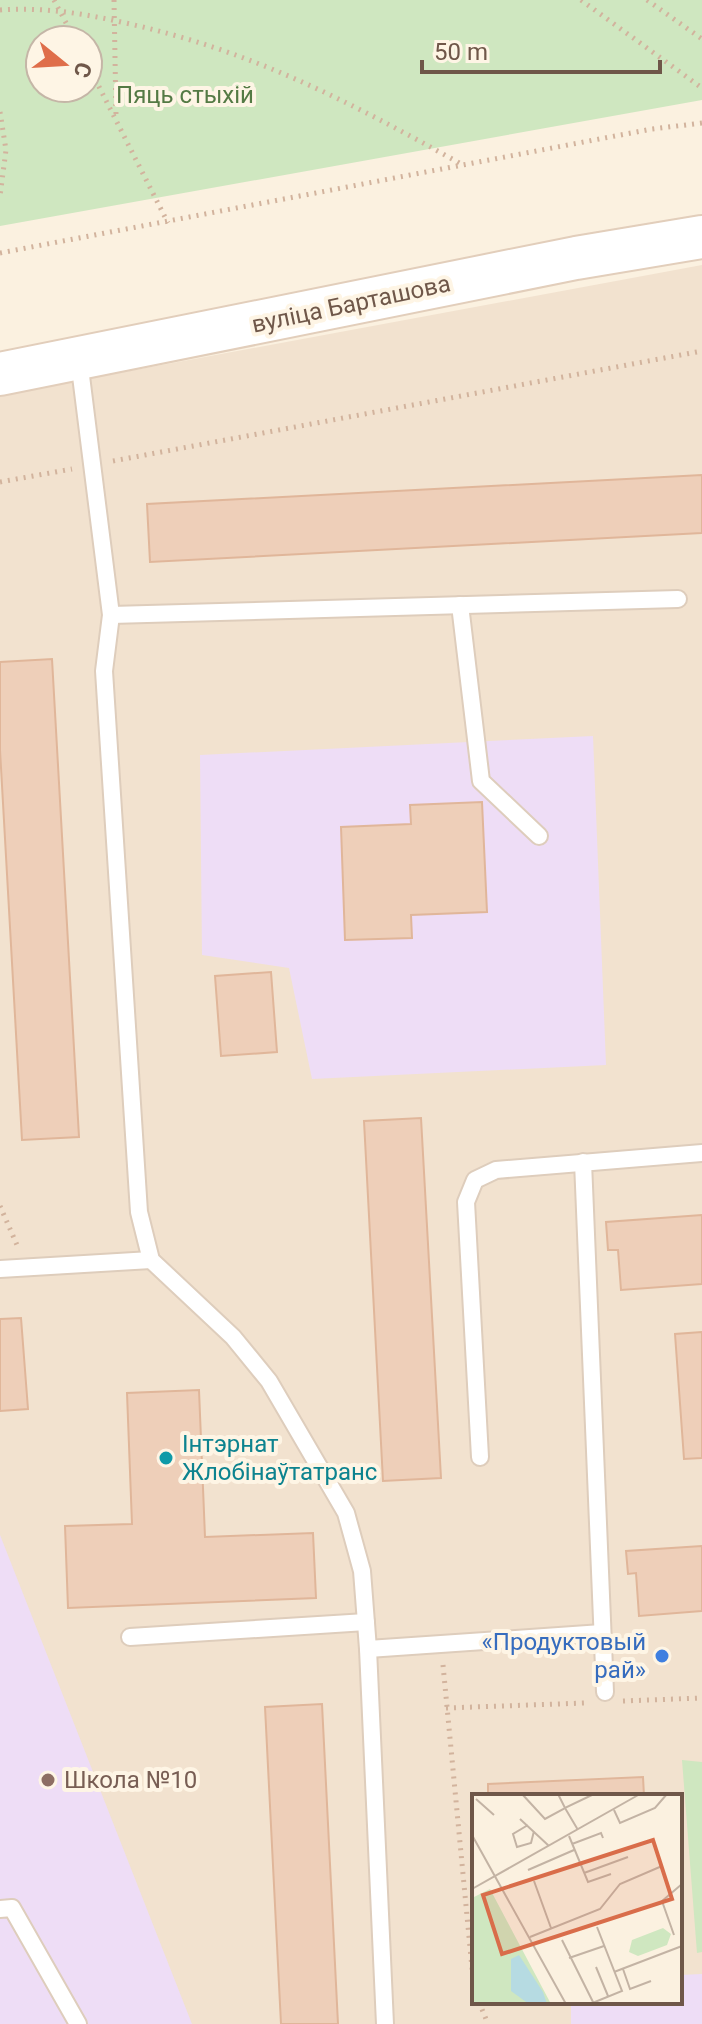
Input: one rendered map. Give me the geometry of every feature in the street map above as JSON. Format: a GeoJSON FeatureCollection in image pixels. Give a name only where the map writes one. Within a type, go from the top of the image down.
{"type":"FeatureCollection","features":[{"type":"Feature","properties":{"kind":"main road","name":"вуліца Барташова"},"geometry":{"type":"LineString","coordinates":[[0,374],[576,258],[702,237]]}},
{"type":"Feature","properties":{"kind":"lane"},"geometry":{"type":"LineString","coordinates":[[79,360],[111,615],[104,671],[139,1212],[151,1260],[233,1337],[269,1381],[346,1513],[362,1571],[366,1622],[385,2024]]}},
{"type":"Feature","properties":{"kind":"lane"},"geometry":{"type":"LineString","coordinates":[[111,615],[678,599]]}},
{"type":"Feature","properties":{"kind":"lane"},"geometry":{"type":"LineString","coordinates":[[460,605],[481,781],[539,836]]}},
{"type":"Feature","properties":{"kind":"lane"},"geometry":{"type":"LineString","coordinates":[[480,1457],[466,1202],[475,1180],[496,1170],[702,1153]]}},
{"type":"Feature","properties":{"kind":"lane"},"geometry":{"type":"LineString","coordinates":[[583,1162],[605,1692]]}},
{"type":"Feature","properties":{"kind":"lane"},"geometry":{"type":"LineString","coordinates":[[0,1269],[151,1260]]}},
{"type":"Feature","properties":{"kind":"lane"},"geometry":{"type":"LineString","coordinates":[[130,1637],[366,1622]]}},
{"type":"Feature","properties":{"kind":"lane"},"geometry":{"type":"LineString","coordinates":[[368,1649],[602,1633]]}},
{"type":"Feature","properties":{"kind":"lane"},"geometry":{"type":"LineString","coordinates":[[0,1909],[12,1908],[78,2024]]}},
{"type":"Feature","properties":{"kind":"path"},"geometry":{"type":"LineString","coordinates":[[54,0],[66,24]]}},
{"type":"Feature","properties":{"kind":"path"},"geometry":{"type":"LineString","coordinates":[[114,0],[116,118]]}},
{"type":"Feature","properties":{"kind":"path"},"geometry":{"type":"LineString","coordinates":[[581,0],[702,88]]}},
{"type":"Feature","properties":{"kind":"path"},"geometry":{"type":"LineString","coordinates":[[591,7],[596,0]]}},
{"type":"Feature","properties":{"kind":"path"},"geometry":{"type":"LineString","coordinates":[[647,0],[702,39]]}},
{"type":"Feature","properties":{"kind":"path"},"geometry":{"type":"LineString","coordinates":[[0,10],[59,11],[114,20],[191,39],[270,66],[355,106],[464,165]]}},
{"type":"Feature","properties":{"kind":"path"},"geometry":{"type":"LineString","coordinates":[[104,95],[168,223]]}},
{"type":"Feature","properties":{"kind":"path"},"geometry":{"type":"LineString","coordinates":[[0,112],[6,150],[0,196]]}},
{"type":"Feature","properties":{"kind":"path"},"geometry":{"type":"LineString","coordinates":[[0,253],[652,129],[702,123]]}},
{"type":"Feature","properties":{"kind":"path"},"geometry":{"type":"LineString","coordinates":[[0,482],[702,351]]}},
{"type":"Feature","properties":{"kind":"path"},"geometry":{"type":"LineString","coordinates":[[0,1206],[27,1268]]}},
{"type":"Feature","properties":{"kind":"path"},"geometry":{"type":"LineString","coordinates":[[442,1644],[472,1969]]}},
{"type":"Feature","properties":{"kind":"path"},"geometry":{"type":"LineString","coordinates":[[620,1701],[702,1698]]}},
{"type":"Feature","properties":{"kind":"path"},"geometry":{"type":"LineString","coordinates":[[446,1708],[591,1703]]}},
{"type":"Feature","properties":{"kind":"path"},"geometry":{"type":"LineString","coordinates":[[480,2004],[488,2024]]}},
{"type":"Feature","properties":{"kind":"shaded area"},"geometry":{"type":"Polygon","coordinates":[[[702,265],[702,2024],[0,2024],[0,395],[702,265]]]}},
{"type":"Feature","properties":{"kind":"shaded area"},"geometry":{"type":"Polygon","coordinates":[[[593,736],[606,1065],[312,1079],[289,968],[202,955],[200,755],[593,736]]]}},
{"type":"Feature","properties":{"kind":"shaded area","name":"Школа №10"},"geometry":{"type":"Polygon","coordinates":[[[0,1535],[192,2024],[0,2024],[0,1535]]]}},
{"type":"Feature","properties":{"kind":"shaded area"},"geometry":{"type":"Polygon","coordinates":[[[702,1974],[702,2024],[571,2024],[571,2004],[682,2004],[682,1975],[702,1974]]]}},
{"type":"Feature","properties":{"kind":"green space","name":"Пяць стыхій"},"geometry":{"type":"Polygon","coordinates":[[[0,0],[702,0],[702,100],[0,226],[0,0]]]}},
{"type":"Feature","properties":{"kind":"green space"},"geometry":{"type":"Polygon","coordinates":[[[682,1760],[702,1762],[702,1952],[697,1953],[682,1760]]]}},
{"type":"Feature","properties":{"kind":"building"},"geometry":{"type":"Polygon","coordinates":[[[702,475],[702,533],[150,562],[147,504],[702,475]]]}},
{"type":"Feature","properties":{"kind":"building"},"geometry":{"type":"Polygon","coordinates":[[[52,659],[79,1137],[22,1140],[0,750],[0,662],[52,659]]]}},
{"type":"Feature","properties":{"kind":"building"},"geometry":{"type":"Polygon","coordinates":[[[482,802],[487,912],[411,915],[412,938],[345,940],[341,827],[411,824],[410,805],[482,802]]]}},
{"type":"Feature","properties":{"kind":"building"},"geometry":{"type":"Polygon","coordinates":[[[271,972],[277,1052],[221,1056],[215,976],[271,972]]]}},
{"type":"Feature","properties":{"kind":"building"},"geometry":{"type":"Polygon","coordinates":[[[421,1118],[441,1478],[383,1481],[364,1121],[421,1118]]]}},
{"type":"Feature","properties":{"kind":"building"},"geometry":{"type":"Polygon","coordinates":[[[702,1215],[702,1284],[621,1290],[618,1250],[608,1250],[606,1222],[702,1215]]]}},
{"type":"Feature","properties":{"kind":"building"},"geometry":{"type":"Polygon","coordinates":[[[21,1318],[28,1409],[0,1411],[0,1319],[21,1318]]]}},
{"type":"Feature","properties":{"kind":"building"},"geometry":{"type":"Polygon","coordinates":[[[702,1332],[702,1458],[684,1459],[675,1334],[702,1332]]]}},
{"type":"Feature","properties":{"kind":"building","name":"Інтэрнат Жлобінаўтатранс"},"geometry":{"type":"Polygon","coordinates":[[[199,1390],[205,1537],[313,1533],[316,1598],[68,1608],[65,1526],[132,1524],[127,1393],[199,1390]]]}},
{"type":"Feature","properties":{"kind":"building"},"geometry":{"type":"Polygon","coordinates":[[[702,1546],[702,1611],[639,1616],[636,1573],[628,1574],[626,1551],[702,1546]]]}},
{"type":"Feature","properties":{"kind":"building"},"geometry":{"type":"Polygon","coordinates":[[[322,1704],[338,2024],[281,2024],[265,1707],[322,1704]]]}},
{"type":"Feature","properties":{"kind":"building"},"geometry":{"type":"Polygon","coordinates":[[[643,1777],[644,1794],[488,1794],[488,1784],[643,1777]]]}},
{"type":"Feature","properties":{"kind":"place","name":"Інтэрнат Жлобінаўтатранс"},"geometry":{"type":"Point","coordinates":[166,1458]}},
{"type":"Feature","properties":{"kind":"place","name":"«Продуктовый рай»"},"geometry":{"type":"Point","coordinates":[662,1656]}},
{"type":"Feature","properties":{"kind":"place","name":"Школа №10"},"geometry":{"type":"Point","coordinates":[48,1780]}}]}
